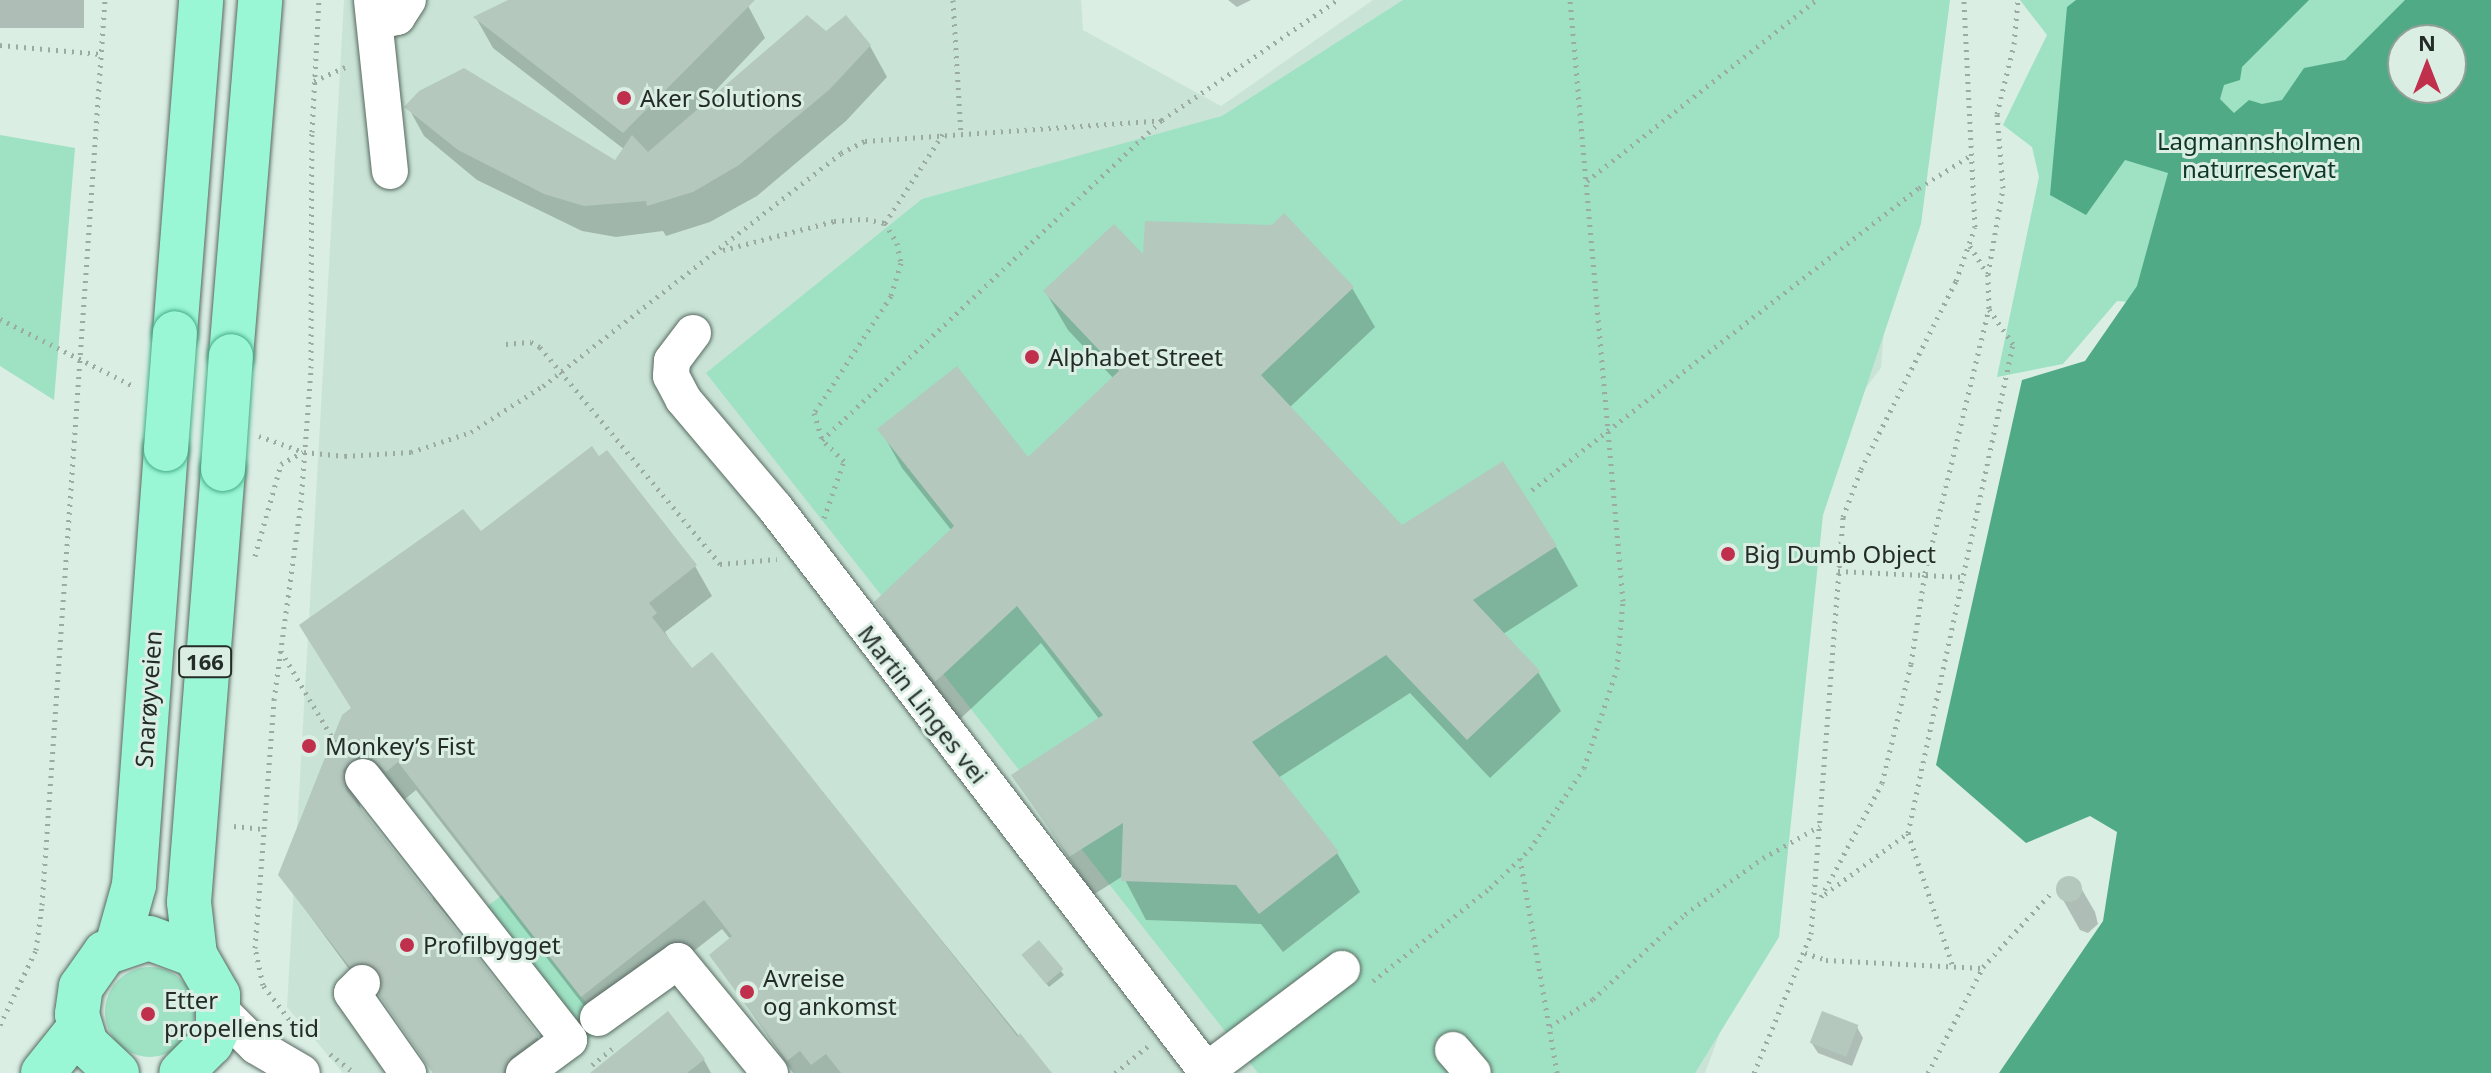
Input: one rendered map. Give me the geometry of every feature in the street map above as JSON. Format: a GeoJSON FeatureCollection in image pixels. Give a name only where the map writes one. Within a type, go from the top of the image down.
{"type":"FeatureCollection","features":[{"type":"Feature","properties":{"kind":"main road","name":"Snarøyveien"},"geometry":{"type":"LineString","coordinates":[[117,946],[134,885],[201,0]]}},
{"type":"Feature","properties":{"kind":"main road","name":"166"},"geometry":{"type":"LineString","coordinates":[[220,1010],[214,980],[195,955],[189,894],[260,0]]}},
{"type":"Feature","properties":{"kind":"main road"},"geometry":{"type":"LineString","coordinates":[[117,1073],[96,1058],[79,1028],[78,1000],[87,974],[117,946],[149,938],[195,955]]}},
{"type":"Feature","properties":{"kind":"main road"},"geometry":{"type":"LineString","coordinates":[[194,1072],[211,1043],[220,1010]]}},
{"type":"Feature","properties":{"kind":"main road"},"geometry":{"type":"LineString","coordinates":[[43,1073],[79,1028]]}},
{"type":"Feature","properties":{"kind":"street"},"geometry":{"type":"LineString","coordinates":[[390,171],[373,11],[397,17],[408,0]]}},
{"type":"Feature","properties":{"kind":"street","name":"Martin Linges vei"},"geometry":{"type":"LineString","coordinates":[[693,333],[672,361],[675,388],[810,556],[1207,1072]]}},
{"type":"Feature","properties":{"kind":"street"},"geometry":{"type":"LineString","coordinates":[[363,777],[455,902],[569,1040],[524,1073]]}},
{"type":"Feature","properties":{"kind":"street"},"geometry":{"type":"LineString","coordinates":[[598,1018],[678,961],[770,1073]]}},
{"type":"Feature","properties":{"kind":"street"},"geometry":{"type":"LineString","coordinates":[[1207,1072],[1352,979]]}},
{"type":"Feature","properties":{"kind":"street"},"geometry":{"type":"LineString","coordinates":[[362,983],[352,993],[408,1073]]}},
{"type":"Feature","properties":{"kind":"street"},"geometry":{"type":"LineString","coordinates":[[220,1010],[256,1046],[302,1073]]}},
{"type":"Feature","properties":{"kind":"path"},"geometry":{"type":"LineString","coordinates":[[0,1025],[36,950],[42,905],[77,358],[105,0]]}},
{"type":"Feature","properties":{"kind":"path"},"geometry":{"type":"LineString","coordinates":[[301,1034],[272,1001],[257,966],[264,829],[280,649],[304,452],[319,0]]}},
{"type":"Feature","properties":{"kind":"path"},"geometry":{"type":"LineString","coordinates":[[953,0],[961,133]]}},
{"type":"Feature","properties":{"kind":"path"},"geometry":{"type":"LineString","coordinates":[[822,440],[1162,120],[1337,0]]}},
{"type":"Feature","properties":{"kind":"path"},"geometry":{"type":"LineString","coordinates":[[1352,979],[1460,914],[1520,858],[1556,814],[1584,768],[1617,669],[1623,601],[1570,0]]}},
{"type":"Feature","properties":{"kind":"path"},"geometry":{"type":"LineString","coordinates":[[1586,181],[1816,0]]}},
{"type":"Feature","properties":{"kind":"path"},"geometry":{"type":"LineString","coordinates":[[1754,1073],[1805,953],[1814,901],[1838,571],[1849,496],[1970,246],[1976,215],[1964,0]]}},
{"type":"Feature","properties":{"kind":"path"},"geometry":{"type":"LineString","coordinates":[[1821,897],[1882,783],[1911,664],[1925,573],[1989,308],[1988,274],[2003,188],[1997,114],[2014,44],[2018,0]]}},
{"type":"Feature","properties":{"kind":"path"},"geometry":{"type":"LineString","coordinates":[[0,45],[101,54]]}},
{"type":"Feature","properties":{"kind":"path"},"geometry":{"type":"LineString","coordinates":[[245,431],[304,452],[345,456],[411,452],[471,432],[561,371],[841,153],[883,137],[1162,120]]}},
{"type":"Feature","properties":{"kind":"path"},"geometry":{"type":"LineString","coordinates":[[885,223],[944,134]]}},
{"type":"Feature","properties":{"kind":"path"},"geometry":{"type":"LineString","coordinates":[[1532,490],[1919,188],[1974,154]]}},
{"type":"Feature","properties":{"kind":"path"},"geometry":{"type":"LineString","coordinates":[[718,251],[834,221],[885,223]]}},
{"type":"Feature","properties":{"kind":"path"},"geometry":{"type":"LineString","coordinates":[[506,344],[531,342],[561,371],[720,564],[810,556],[844,461],[822,440],[814,413],[891,296],[901,263],[897,243],[885,223]]}},
{"type":"Feature","properties":{"kind":"path"},"geometry":{"type":"LineString","coordinates":[[1970,246],[1988,274]]}},
{"type":"Feature","properties":{"kind":"path"},"geometry":{"type":"LineString","coordinates":[[1953,967],[1908,833],[1966,577],[2013,344],[1989,308]]}},
{"type":"Feature","properties":{"kind":"path"},"geometry":{"type":"LineString","coordinates":[[0,319],[143,390]]}},
{"type":"Feature","properties":{"kind":"path"},"geometry":{"type":"LineString","coordinates":[[252,567],[281,464],[304,452]]}},
{"type":"Feature","properties":{"kind":"path"},"geometry":{"type":"LineString","coordinates":[[1838,571],[1966,577]]}},
{"type":"Feature","properties":{"kind":"path"},"geometry":{"type":"LineString","coordinates":[[280,649],[332,745],[363,777]]}},
{"type":"Feature","properties":{"kind":"path"},"geometry":{"type":"LineString","coordinates":[[234,826],[264,829]]}},
{"type":"Feature","properties":{"kind":"path"},"geometry":{"type":"LineString","coordinates":[[1550,1026],[1593,999],[1685,914],[1763,858],[1820,826]]}},
{"type":"Feature","properties":{"kind":"path"},"geometry":{"type":"LineString","coordinates":[[1814,901],[1908,833]]}},
{"type":"Feature","properties":{"kind":"path"},"geometry":{"type":"LineString","coordinates":[[1520,858],[1557,1073]]}},
{"type":"Feature","properties":{"kind":"path"},"geometry":{"type":"LineString","coordinates":[[1928,1073],[1982,968],[2052,892]]}},
{"type":"Feature","properties":{"kind":"path"},"geometry":{"type":"LineString","coordinates":[[1805,953],[1826,960],[1982,968]]}},
{"type":"Feature","properties":{"kind":"path"},"geometry":{"type":"LineString","coordinates":[[1115,1073],[1172,1027]]}},
{"type":"Feature","properties":{"kind":"shaded area"},"geometry":{"type":"Polygon","coordinates":[[[344,0],[1081,0],[1083,30],[1221,106],[1373,0],[1909,0],[1881,368],[1803,470],[1738,984],[1705,1073],[343,1073],[287,1007],[344,0]]]}},
{"type":"Feature","properties":{"kind":"shaded area"},"geometry":{"type":"Polygon","coordinates":[[[2076,0],[2309,0],[2242,67],[2240,80],[2224,85],[2220,99],[2234,113],[2249,100],[2262,104],[2282,100],[2304,68],[2345,60],[2405,0],[2491,0],[2491,1073],[1999,1073],[2103,921],[2117,832],[2090,816],[2026,843],[1936,765],[2022,380],[2085,361],[2137,286],[2168,173],[2125,160],[2086,215],[2050,195],[2067,7],[2076,0]]]}},
{"type":"Feature","properties":{"kind":"green space"},"geometry":{"type":"Polygon","coordinates":[[[1403,0],[1950,0],[1921,224],[1823,515],[1779,937],[1695,1073],[1258,1073],[706,373],[922,199],[1222,116],[1403,0]]]}},
{"type":"Feature","properties":{"kind":"green space","name":"Lagmannsholmen naturreservat"},"geometry":{"type":"Polygon","coordinates":[[[2020,0],[2491,0],[2491,208],[2196,307],[2117,301],[2063,364],[1997,377],[2039,177],[2032,147],[2003,125],[2047,35],[2020,0]]]}},
{"type":"Feature","properties":{"kind":"green space"},"geometry":{"type":"Polygon","coordinates":[[[0,135],[75,148],[54,400],[0,366],[0,135]]]}},
{"type":"Feature","properties":{"kind":"green space"},"geometry":{"type":"Polygon","coordinates":[[[502,895],[605,1027],[584,1043],[482,911],[502,895]]]}},
{"type":"Feature","properties":{"kind":"green space"},"geometry":{"type":"Polygon","coordinates":[[[141,967],[159,967],[175,974],[188,987],[195,1003],[195,1021],[188,1037],[175,1050],[159,1057],[141,1057],[125,1050],[112,1037],[105,1021],[105,1003],[112,987],[125,974],[141,967]]]}},
{"type":"Feature","properties":{"kind":"building"},"geometry":{"type":"Polygon","coordinates":[[[508,0],[755,0],[623,133],[473,17],[508,0]]]}},
{"type":"Feature","properties":{"kind":"building"},"geometry":{"type":"Polygon","coordinates":[[[807,15],[826,31],[846,15],[871,45],[829,90],[739,165],[693,192],[647,206],[646,201],[584,206],[544,194],[458,150],[404,107],[419,91],[464,68],[615,160],[632,135],[648,152],[807,15]]]}},
{"type":"Feature","properties":{"kind":"building"},"geometry":{"type":"Polygon","coordinates":[[[1284,213],[1354,287],[1261,375],[1402,525],[1503,461],[1557,546],[1473,600],[1540,671],[1467,740],[1386,655],[1252,742],[1339,852],[1259,914],[1236,885],[1121,881],[1123,823],[1069,857],[1011,775],[1103,715],[1017,606],[935,682],[874,602],[954,526],[877,429],[957,366],[1028,457],[1119,371],[1043,291],[1114,224],[1143,254],[1145,221],[1272,225],[1284,213]]]}},
{"type":"Feature","properties":{"kind":"building"},"geometry":{"type":"Polygon","coordinates":[[[592,446],[599,456],[607,450],[697,565],[649,603],[657,613],[652,617],[692,668],[712,652],[1018,1037],[1020,1033],[1052,1073],[841,1073],[826,1054],[811,1065],[800,1051],[787,1061],[709,955],[732,936],[704,900],[581,997],[398,762],[386,772],[372,758],[359,756],[343,770],[346,790],[539,1036],[511,1057],[503,1073],[433,1073],[379,995],[382,978],[377,969],[367,963],[350,967],[278,875],[342,715],[351,708],[299,625],[463,509],[481,531],[592,446]]]}},
{"type":"Feature","properties":{"kind":"building"},"geometry":{"type":"Polygon","coordinates":[[[2069,876],[2078,880],[2082,889],[2078,898],[2069,902],[2060,898],[2056,889],[2060,880],[2069,876]]]}},
{"type":"Feature","properties":{"kind":"building"},"geometry":{"type":"Polygon","coordinates":[[[1039,940],[1063,969],[1046,984],[1021,955],[1039,940]]]}},
{"type":"Feature","properties":{"kind":"building"},"geometry":{"type":"Polygon","coordinates":[[[668,1011],[705,1059],[687,1073],[590,1073],[668,1011]]]}},
{"type":"Feature","properties":{"kind":"building"},"geometry":{"type":"Polygon","coordinates":[[[1822,1011],[1858,1025],[1846,1057],[1810,1043],[1822,1011]]]}},
{"type":"Feature","properties":{"kind":"tunnel"},"geometry":{"type":"LineString","coordinates":[[362,983],[451,906]]}},
{"type":"Feature","properties":{"kind":"place","name":"Aker Solutions"},"geometry":{"type":"Point","coordinates":[624,98]}},
{"type":"Feature","properties":{"kind":"place","name":"Alphabet Street"},"geometry":{"type":"Point","coordinates":[1032,357]}},
{"type":"Feature","properties":{"kind":"place","name":"Big Dumb Object"},"geometry":{"type":"Point","coordinates":[1728,554]}},
{"type":"Feature","properties":{"kind":"place","name":"Monkey’s Fist"},"geometry":{"type":"Point","coordinates":[309,746]}},
{"type":"Feature","properties":{"kind":"place","name":"Profilbygget"},"geometry":{"type":"Point","coordinates":[407,945]}},
{"type":"Feature","properties":{"kind":"place","name":"Avreise og ankomst"},"geometry":{"type":"Point","coordinates":[747,992]}},
{"type":"Feature","properties":{"kind":"place","name":"Etter propellens tid"},"geometry":{"type":"Point","coordinates":[148,1014]}}]}
